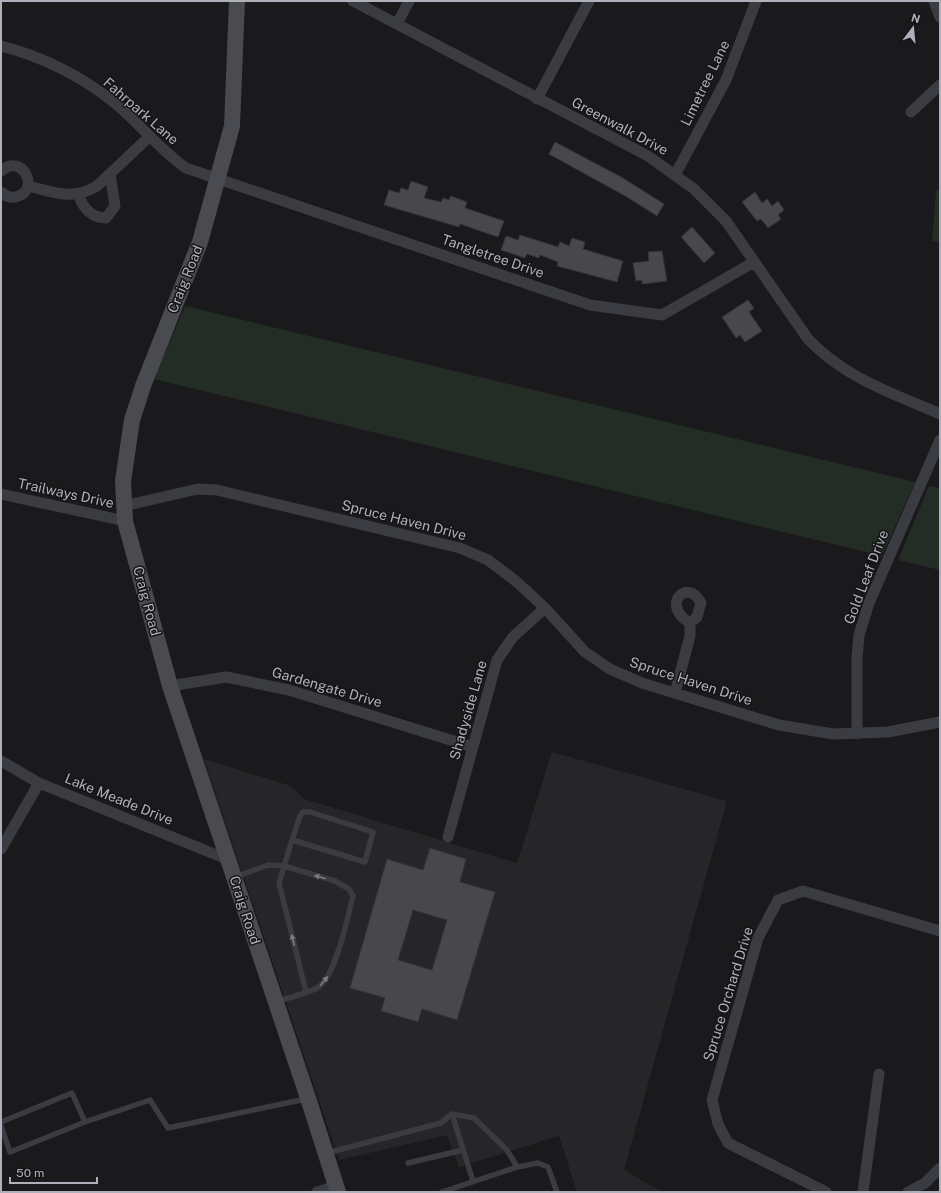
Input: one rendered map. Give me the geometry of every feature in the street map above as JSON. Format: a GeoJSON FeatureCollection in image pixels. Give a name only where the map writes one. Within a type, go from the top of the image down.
{"type":"FeatureCollection","features":[{"type":"Feature","properties":{"kind":"main road","name":"Craig Road"},"geometry":{"type":"LineString","coordinates":[[237,1],[232,126],[200,242],[143,386],[134,414],[126,448],[123,481],[124,514],[170,686],[337,1189]]}},
{"type":"Feature","properties":{"kind":"street","name":"Greenwalk Drive"},"geometry":{"type":"LineString","coordinates":[[353,1],[648,156],[694,189],[726,221],[808,339],[823,356],[852,375],[940,414]]}},
{"type":"Feature","properties":{"kind":"street"},"geometry":{"type":"LineString","coordinates":[[397,24],[409,1]]}},
{"type":"Feature","properties":{"kind":"street"},"geometry":{"type":"LineString","coordinates":[[537,99],[589,1]]}},
{"type":"Feature","properties":{"kind":"street","name":"Limetree Lane"},"geometry":{"type":"LineString","coordinates":[[675,175],[726,80],[756,1]]}},
{"type":"Feature","properties":{"kind":"street"},"geometry":{"type":"LineString","coordinates":[[934,1],[940,17]]}},
{"type":"Feature","properties":{"kind":"street","name":"Fahrpark Lane"},"geometry":{"type":"LineString","coordinates":[[1,46],[46,62],[72,75],[115,104],[166,153],[186,168],[218,178]]}},
{"type":"Feature","properties":{"kind":"street"},"geometry":{"type":"LineString","coordinates":[[911,112],[940,85]]}},
{"type":"Feature","properties":{"kind":"street"},"geometry":{"type":"LineString","coordinates":[[28,186],[63,195],[78,194],[97,186],[150,136]]}},
{"type":"Feature","properties":{"kind":"street"},"geometry":{"type":"LineString","coordinates":[[1,172],[11,166],[20,168],[27,175],[28,186],[26,190],[17,197],[7,196],[1,192]]}},
{"type":"Feature","properties":{"kind":"street"},"geometry":{"type":"LineString","coordinates":[[78,194],[81,202],[88,212],[97,218],[106,218],[114,206],[110,174]]}},
{"type":"Feature","properties":{"kind":"street","name":"Tangletree Drive"},"geometry":{"type":"LineString","coordinates":[[218,178],[590,304],[662,315],[754,262]]}},
{"type":"Feature","properties":{"kind":"street","name":"Gold Leaf Drive"},"geometry":{"type":"LineString","coordinates":[[857,734],[857,659],[859,635],[869,603],[940,440]]}},
{"type":"Feature","properties":{"kind":"street","name":"Spruce Haven Drive"},"geometry":{"type":"LineString","coordinates":[[124,514],[198,489],[217,490],[445,544],[460,548],[488,560],[517,582],[545,608],[585,652],[610,669],[642,683],[779,725],[833,734],[888,732],[940,722]]}},
{"type":"Feature","properties":{"kind":"street","name":"Trailways Drive"},"geometry":{"type":"LineString","coordinates":[[1,494],[124,514]]}},
{"type":"Feature","properties":{"kind":"street","name":"Shadyside Lane"},"geometry":{"type":"LineString","coordinates":[[448,837],[497,660],[513,637],[545,608]]}},
{"type":"Feature","properties":{"kind":"street"},"geometry":{"type":"LineString","coordinates":[[675,693],[690,636],[690,623]]}},
{"type":"Feature","properties":{"kind":"street","name":"Gardengate Drive"},"geometry":{"type":"LineString","coordinates":[[170,686],[226,677],[261,684],[289,690],[474,747]]}},
{"type":"Feature","properties":{"kind":"street","name":"Lake Meade Drive"},"geometry":{"type":"LineString","coordinates":[[1,761],[39,783],[229,860]]}},
{"type":"Feature","properties":{"kind":"street"},"geometry":{"type":"LineString","coordinates":[[1,849],[39,783]]}},
{"type":"Feature","properties":{"kind":"street","name":"Spruce Orchard Drive"},"geometry":{"type":"LineString","coordinates":[[826,1192],[728,1143],[718,1124],[712,1100],[758,938],[778,900],[803,891],[940,932]]}},
{"type":"Feature","properties":{"kind":"street"},"geometry":{"type":"LineString","coordinates":[[863,1192],[879,1074]]}},
{"type":"Feature","properties":{"kind":"street"},"geometry":{"type":"LineString","coordinates":[[908,1192],[925,1182],[940,1168]]}},
{"type":"Feature","properties":{"kind":"street"},"geometry":{"type":"LineString","coordinates":[[316,1192],[337,1189]]}},
{"type":"Feature","properties":{"kind":"lane"},"geometry":{"type":"LineString","coordinates":[[292,840],[365,862],[373,832],[310,812],[303,812],[300,816],[292,840],[279,883],[306,992]]}},
{"type":"Feature","properties":{"kind":"lane"},"geometry":{"type":"LineString","coordinates":[[234,878],[268,865],[284,866],[335,881],[349,889],[353,896],[340,947],[327,979],[319,987],[276,1002]]}},
{"type":"Feature","properties":{"kind":"lane"},"geometry":{"type":"LineString","coordinates":[[1,1122],[72,1093],[85,1122]]}},
{"type":"Feature","properties":{"kind":"lane"},"geometry":{"type":"LineString","coordinates":[[1,1126],[10,1152],[85,1122],[150,1100],[168,1128],[308,1098]]}},
{"type":"Feature","properties":{"kind":"lane"},"geometry":{"type":"LineString","coordinates":[[325,1154],[441,1123],[452,1114],[474,1118],[507,1150],[517,1167]]}},
{"type":"Feature","properties":{"kind":"lane"},"geometry":{"type":"LineString","coordinates":[[452,1114],[473,1181]]}},
{"type":"Feature","properties":{"kind":"lane"},"geometry":{"type":"LineString","coordinates":[[408,1163],[463,1150]]}},
{"type":"Feature","properties":{"kind":"lane"},"geometry":{"type":"LineString","coordinates":[[442,1192],[517,1167],[538,1163],[548,1166],[557,1192]]}},
{"type":"Feature","properties":{"kind":"shaded area"},"geometry":{"type":"Polygon","coordinates":[[[940,189],[940,243],[932,241],[936,191],[940,189]]]}},
{"type":"Feature","properties":{"kind":"shaded area"},"geometry":{"type":"Polygon","coordinates":[[[185,306],[915,482],[882,556],[154,379],[185,306]]]}},
{"type":"Feature","properties":{"kind":"shaded area"},"geometry":{"type":"Polygon","coordinates":[[[929,486],[940,488],[940,570],[898,560],[929,486]]]}},
{"type":"Feature","properties":{"kind":"shaded area"},"geometry":{"type":"Polygon","coordinates":[[[552,752],[727,801],[624,1170],[662,1192],[577,1192],[559,1136],[459,1167],[447,1135],[339,1160],[204,759],[291,786],[304,799],[517,863],[552,752]]]}},
{"type":"Feature","properties":{"kind":"building"},"geometry":{"type":"Polygon","coordinates":[[[555,142],[623,178],[664,204],[657,216],[627,197],[549,154],[555,142]]]}},
{"type":"Feature","properties":{"kind":"building"},"geometry":{"type":"Polygon","coordinates":[[[411,181],[428,187],[424,198],[441,202],[443,198],[449,200],[451,196],[467,202],[465,208],[504,221],[498,237],[460,224],[459,227],[384,205],[389,190],[399,193],[401,188],[408,190],[411,181]]]}},
{"type":"Feature","properties":{"kind":"building"},"geometry":{"type":"Polygon","coordinates":[[[755,192],[762,203],[767,199],[772,206],[778,201],[784,210],[778,215],[781,219],[768,228],[761,219],[757,221],[742,202],[755,192]]]}},
{"type":"Feature","properties":{"kind":"building"},"geometry":{"type":"Polygon","coordinates":[[[692,227],[715,253],[704,263],[681,237],[692,227]]]}},
{"type":"Feature","properties":{"kind":"building"},"geometry":{"type":"Polygon","coordinates":[[[520,235],[558,247],[560,242],[569,246],[572,238],[585,242],[583,249],[623,261],[617,282],[557,266],[558,262],[540,255],[539,258],[527,254],[525,258],[501,250],[506,236],[518,240],[520,235]]]}},
{"type":"Feature","properties":{"kind":"building"},"geometry":{"type":"Polygon","coordinates":[[[662,251],[667,281],[642,284],[642,280],[636,281],[633,263],[649,261],[648,252],[662,251]]]}},
{"type":"Feature","properties":{"kind":"building"},"geometry":{"type":"Polygon","coordinates":[[[748,300],[754,308],[749,312],[762,331],[745,342],[740,335],[736,338],[722,317],[748,300]]]}},
{"type":"Feature","properties":{"kind":"building"},"geometry":{"type":"Polygon","coordinates":[[[430,848],[466,859],[460,882],[495,892],[457,1020],[422,1009],[418,1022],[381,1011],[385,998],[350,988],[387,859],[423,870],[430,848]],[[413,910],[398,960],[432,970],[447,920],[413,910]]]}}]}
